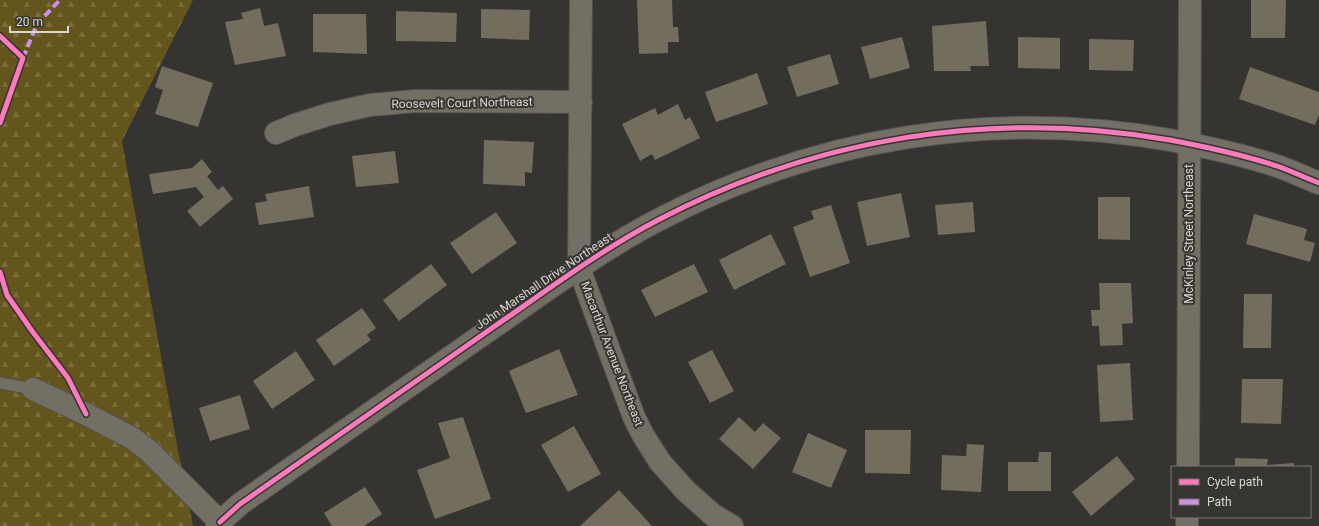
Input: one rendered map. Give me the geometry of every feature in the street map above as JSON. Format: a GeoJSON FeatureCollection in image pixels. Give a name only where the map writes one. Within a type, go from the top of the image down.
{"type":"FeatureCollection","features":[{"type":"Feature","properties":{"kind":"street","name":"Macarthur Avenue Northeast"},"geometry":{"type":"LineString","coordinates":[[581,0],[579,268],[617,373],[634,417],[643,435],[660,462],[686,491],[713,515],[732,526]]}},
{"type":"Feature","properties":{"kind":"street","name":"McKinley Street Northeast"},"geometry":{"type":"LineString","coordinates":[[1188,466],[1190,0]]}},
{"type":"Feature","properties":{"kind":"street","name":"Roosevelt Court Northeast"},"geometry":{"type":"LineString","coordinates":[[276,133],[295,125],[330,114],[370,105],[416,102],[581,102]]}},
{"type":"Feature","properties":{"kind":"street","name":"John Marshall Drive Northeast"},"geometry":{"type":"LineString","coordinates":[[218,524],[240,504],[607,249],[658,219],[714,192],[770,170],[822,155],[888,139],[949,131],[1022,127],[1077,128],[1138,134],[1231,152],[1282,168],[1319,183]]}},
{"type":"Feature","properties":{"kind":"street"},"geometry":{"type":"LineString","coordinates":[[33,389],[132,438],[149,451],[218,524]]}},
{"type":"Feature","properties":{"kind":"lane"},"geometry":{"type":"LineString","coordinates":[[0,383],[33,389]]}},
{"type":"Feature","properties":{"kind":"green space"},"geometry":{"type":"Polygon","coordinates":[[[0,0],[193,0],[122,141],[193,526],[0,526],[0,0]]]}},
{"type":"Feature","properties":{"kind":"building"},"geometry":{"type":"Polygon","coordinates":[[[637,0],[672,0],[673,27],[678,27],[679,42],[668,42],[668,53],[639,54],[637,0]]]}},
{"type":"Feature","properties":{"kind":"building"},"geometry":{"type":"Polygon","coordinates":[[[1251,0],[1286,0],[1285,38],[1251,38],[1251,0]]]}},
{"type":"Feature","properties":{"kind":"building"},"geometry":{"type":"Polygon","coordinates":[[[260,8],[264,26],[278,23],[286,56],[235,65],[225,22],[243,19],[241,13],[260,8]]]}},
{"type":"Feature","properties":{"kind":"building"},"geometry":{"type":"Polygon","coordinates":[[[481,9],[530,10],[529,40],[481,38],[481,9]]]}},
{"type":"Feature","properties":{"kind":"building"},"geometry":{"type":"Polygon","coordinates":[[[396,11],[457,13],[456,42],[396,41],[396,11]]]}},
{"type":"Feature","properties":{"kind":"building"},"geometry":{"type":"Polygon","coordinates":[[[313,14],[366,14],[367,54],[313,52],[313,14]]]}},
{"type":"Feature","properties":{"kind":"building"},"geometry":{"type":"Polygon","coordinates":[[[986,21],[989,66],[970,66],[971,71],[934,71],[932,26],[986,21]]]}},
{"type":"Feature","properties":{"kind":"building"},"geometry":{"type":"Polygon","coordinates":[[[902,37],[910,68],[870,79],[861,47],[902,37]]]}},
{"type":"Feature","properties":{"kind":"building"},"geometry":{"type":"Polygon","coordinates":[[[1018,37],[1060,38],[1060,69],[1018,68],[1018,37]]]}},
{"type":"Feature","properties":{"kind":"building"},"geometry":{"type":"Polygon","coordinates":[[[1089,39],[1134,40],[1133,71],[1089,70],[1089,39]]]}},
{"type":"Feature","properties":{"kind":"building"},"geometry":{"type":"Polygon","coordinates":[[[830,54],[839,84],[797,97],[787,67],[830,54]]]}},
{"type":"Feature","properties":{"kind":"building"},"geometry":{"type":"Polygon","coordinates":[[[162,66],[213,83],[198,127],[155,114],[163,90],[155,87],[162,66]]]}},
{"type":"Feature","properties":{"kind":"building"},"geometry":{"type":"Polygon","coordinates":[[[1250,67],[1319,92],[1319,115],[1315,125],[1239,99],[1250,67]]]}},
{"type":"Feature","properties":{"kind":"building"},"geometry":{"type":"Polygon","coordinates":[[[757,73],[768,104],[716,122],[705,92],[757,73]]]}},
{"type":"Feature","properties":{"kind":"building"},"geometry":{"type":"Polygon","coordinates":[[[678,104],[685,120],[690,117],[700,138],[655,160],[652,154],[640,161],[622,124],[655,108],[658,115],[678,104]]]}},
{"type":"Feature","properties":{"kind":"building"},"geometry":{"type":"Polygon","coordinates":[[[484,140],[534,142],[532,173],[525,172],[525,186],[483,184],[484,140]]]}},
{"type":"Feature","properties":{"kind":"building"},"geometry":{"type":"Polygon","coordinates":[[[395,151],[399,183],[356,187],[352,156],[395,151]]]}},
{"type":"Feature","properties":{"kind":"building"},"geometry":{"type":"Polygon","coordinates":[[[202,159],[212,172],[207,176],[218,190],[223,186],[233,199],[200,227],[187,211],[204,197],[196,187],[153,194],[149,174],[192,168],[202,159]]]}},
{"type":"Feature","properties":{"kind":"building"},"geometry":{"type":"Polygon","coordinates":[[[309,186],[314,217],[259,225],[255,203],[267,201],[265,194],[309,186]]]}},
{"type":"Feature","properties":{"kind":"building"},"geometry":{"type":"Polygon","coordinates":[[[901,193],[910,237],[867,246],[857,202],[901,193]]]}},
{"type":"Feature","properties":{"kind":"building"},"geometry":{"type":"Polygon","coordinates":[[[1098,197],[1130,197],[1130,240],[1098,239],[1098,197]]]}},
{"type":"Feature","properties":{"kind":"building"},"geometry":{"type":"Polygon","coordinates":[[[973,202],[975,232],[938,235],[935,205],[973,202]]]}},
{"type":"Feature","properties":{"kind":"building"},"geometry":{"type":"Polygon","coordinates":[[[831,205],[850,263],[810,277],[793,227],[814,219],[811,211],[831,205]]]}},
{"type":"Feature","properties":{"kind":"building"},"geometry":{"type":"Polygon","coordinates":[[[496,212],[517,243],[472,274],[450,243],[496,212]]]}},
{"type":"Feature","properties":{"kind":"building"},"geometry":{"type":"Polygon","coordinates":[[[1254,214],[1307,229],[1304,240],[1315,243],[1310,262],[1246,244],[1254,214]]]}},
{"type":"Feature","properties":{"kind":"building"},"geometry":{"type":"Polygon","coordinates":[[[771,234],[786,264],[734,290],[719,260],[771,234]]]}},
{"type":"Feature","properties":{"kind":"building"},"geometry":{"type":"Polygon","coordinates":[[[431,264],[447,285],[399,321],[383,300],[431,264]]]}},
{"type":"Feature","properties":{"kind":"building"},"geometry":{"type":"Polygon","coordinates":[[[694,264],[708,292],[655,317],[641,290],[694,264]]]}},
{"type":"Feature","properties":{"kind":"building"},"geometry":{"type":"Polygon","coordinates":[[[1099,283],[1131,283],[1133,323],[1122,324],[1123,345],[1100,346],[1099,326],[1092,326],[1091,310],[1100,310],[1099,283]]]}},
{"type":"Feature","properties":{"kind":"building"},"geometry":{"type":"Polygon","coordinates":[[[1244,294],[1272,294],[1271,348],[1243,348],[1244,294]]]}},
{"type":"Feature","properties":{"kind":"building"},"geometry":{"type":"Polygon","coordinates":[[[362,308],[376,328],[367,335],[371,340],[334,366],[316,340],[362,308]]]}},
{"type":"Feature","properties":{"kind":"building"},"geometry":{"type":"Polygon","coordinates":[[[559,349],[578,395],[526,413],[509,371],[559,349]]]}},
{"type":"Feature","properties":{"kind":"building"},"geometry":{"type":"Polygon","coordinates":[[[712,350],[734,391],[710,403],[688,362],[712,350]]]}},
{"type":"Feature","properties":{"kind":"building"},"geometry":{"type":"Polygon","coordinates":[[[296,351],[315,380],[272,409],[253,381],[296,351]]]}},
{"type":"Feature","properties":{"kind":"building"},"geometry":{"type":"Polygon","coordinates":[[[1130,363],[1133,420],[1100,422],[1097,365],[1130,363]]]}},
{"type":"Feature","properties":{"kind":"building"},"geometry":{"type":"Polygon","coordinates":[[[1242,379],[1283,379],[1281,424],[1241,423],[1242,379]]]}},
{"type":"Feature","properties":{"kind":"building"},"geometry":{"type":"Polygon","coordinates":[[[240,395],[250,429],[210,441],[199,408],[240,395]]]}},
{"type":"Feature","properties":{"kind":"building"},"geometry":{"type":"Polygon","coordinates":[[[463,417],[491,499],[435,519],[417,470],[450,458],[438,423],[463,417]]]}},
{"type":"Feature","properties":{"kind":"building"},"geometry":{"type":"Polygon","coordinates":[[[739,417],[755,432],[763,423],[781,438],[753,469],[719,439],[739,417]]]}},
{"type":"Feature","properties":{"kind":"building"},"geometry":{"type":"Polygon","coordinates":[[[574,426],[601,474],[568,492],[541,445],[574,426]]]}},
{"type":"Feature","properties":{"kind":"building"},"geometry":{"type":"Polygon","coordinates":[[[865,430],[911,430],[910,474],[865,473],[865,430]]]}},
{"type":"Feature","properties":{"kind":"building"},"geometry":{"type":"Polygon","coordinates":[[[808,433],[847,450],[831,488],[792,472],[808,433]]]}},
{"type":"Feature","properties":{"kind":"building"},"geometry":{"type":"Polygon","coordinates":[[[967,444],[984,445],[981,492],[941,490],[942,455],[966,456],[967,444]]]}},
{"type":"Feature","properties":{"kind":"building"},"geometry":{"type":"Polygon","coordinates":[[[1039,452],[1051,452],[1051,491],[1008,491],[1008,462],[1038,462],[1039,452]]]}},
{"type":"Feature","properties":{"kind":"building"},"geometry":{"type":"Polygon","coordinates":[[[1117,456],[1135,479],[1091,516],[1072,492],[1117,456]]]}},
{"type":"Feature","properties":{"kind":"building"},"geometry":{"type":"Polygon","coordinates":[[[1235,458],[1268,459],[1267,465],[1294,463],[1294,466],[1235,466],[1235,458]]]}},
{"type":"Feature","properties":{"kind":"building"},"geometry":{"type":"Polygon","coordinates":[[[365,487],[382,514],[364,526],[332,526],[324,513],[365,487]]]}},
{"type":"Feature","properties":{"kind":"building"},"geometry":{"type":"Polygon","coordinates":[[[619,490],[652,526],[580,526],[619,490]]]}},
{"type":"Feature","properties":{"kind":"marked path"},"geometry":{"type":"LineString","coordinates":[[23,58],[37,24],[60,0]]}},
{"type":"Feature","properties":{"kind":"cycle path"},"geometry":{"type":"LineString","coordinates":[[0,36],[23,58],[0,123]]}},
{"type":"Feature","properties":{"kind":"cycle path"},"geometry":{"type":"LineString","coordinates":[[220,522],[240,504],[617,243],[660,219],[720,191],[782,168],[845,150],[909,137],[973,130],[1039,128],[1104,131],[1170,140],[1253,159],[1280,167],[1319,183]]}},
{"type":"Feature","properties":{"kind":"cycle path"},"geometry":{"type":"LineString","coordinates":[[0,272],[7,295],[68,378],[86,414]]}}]}
